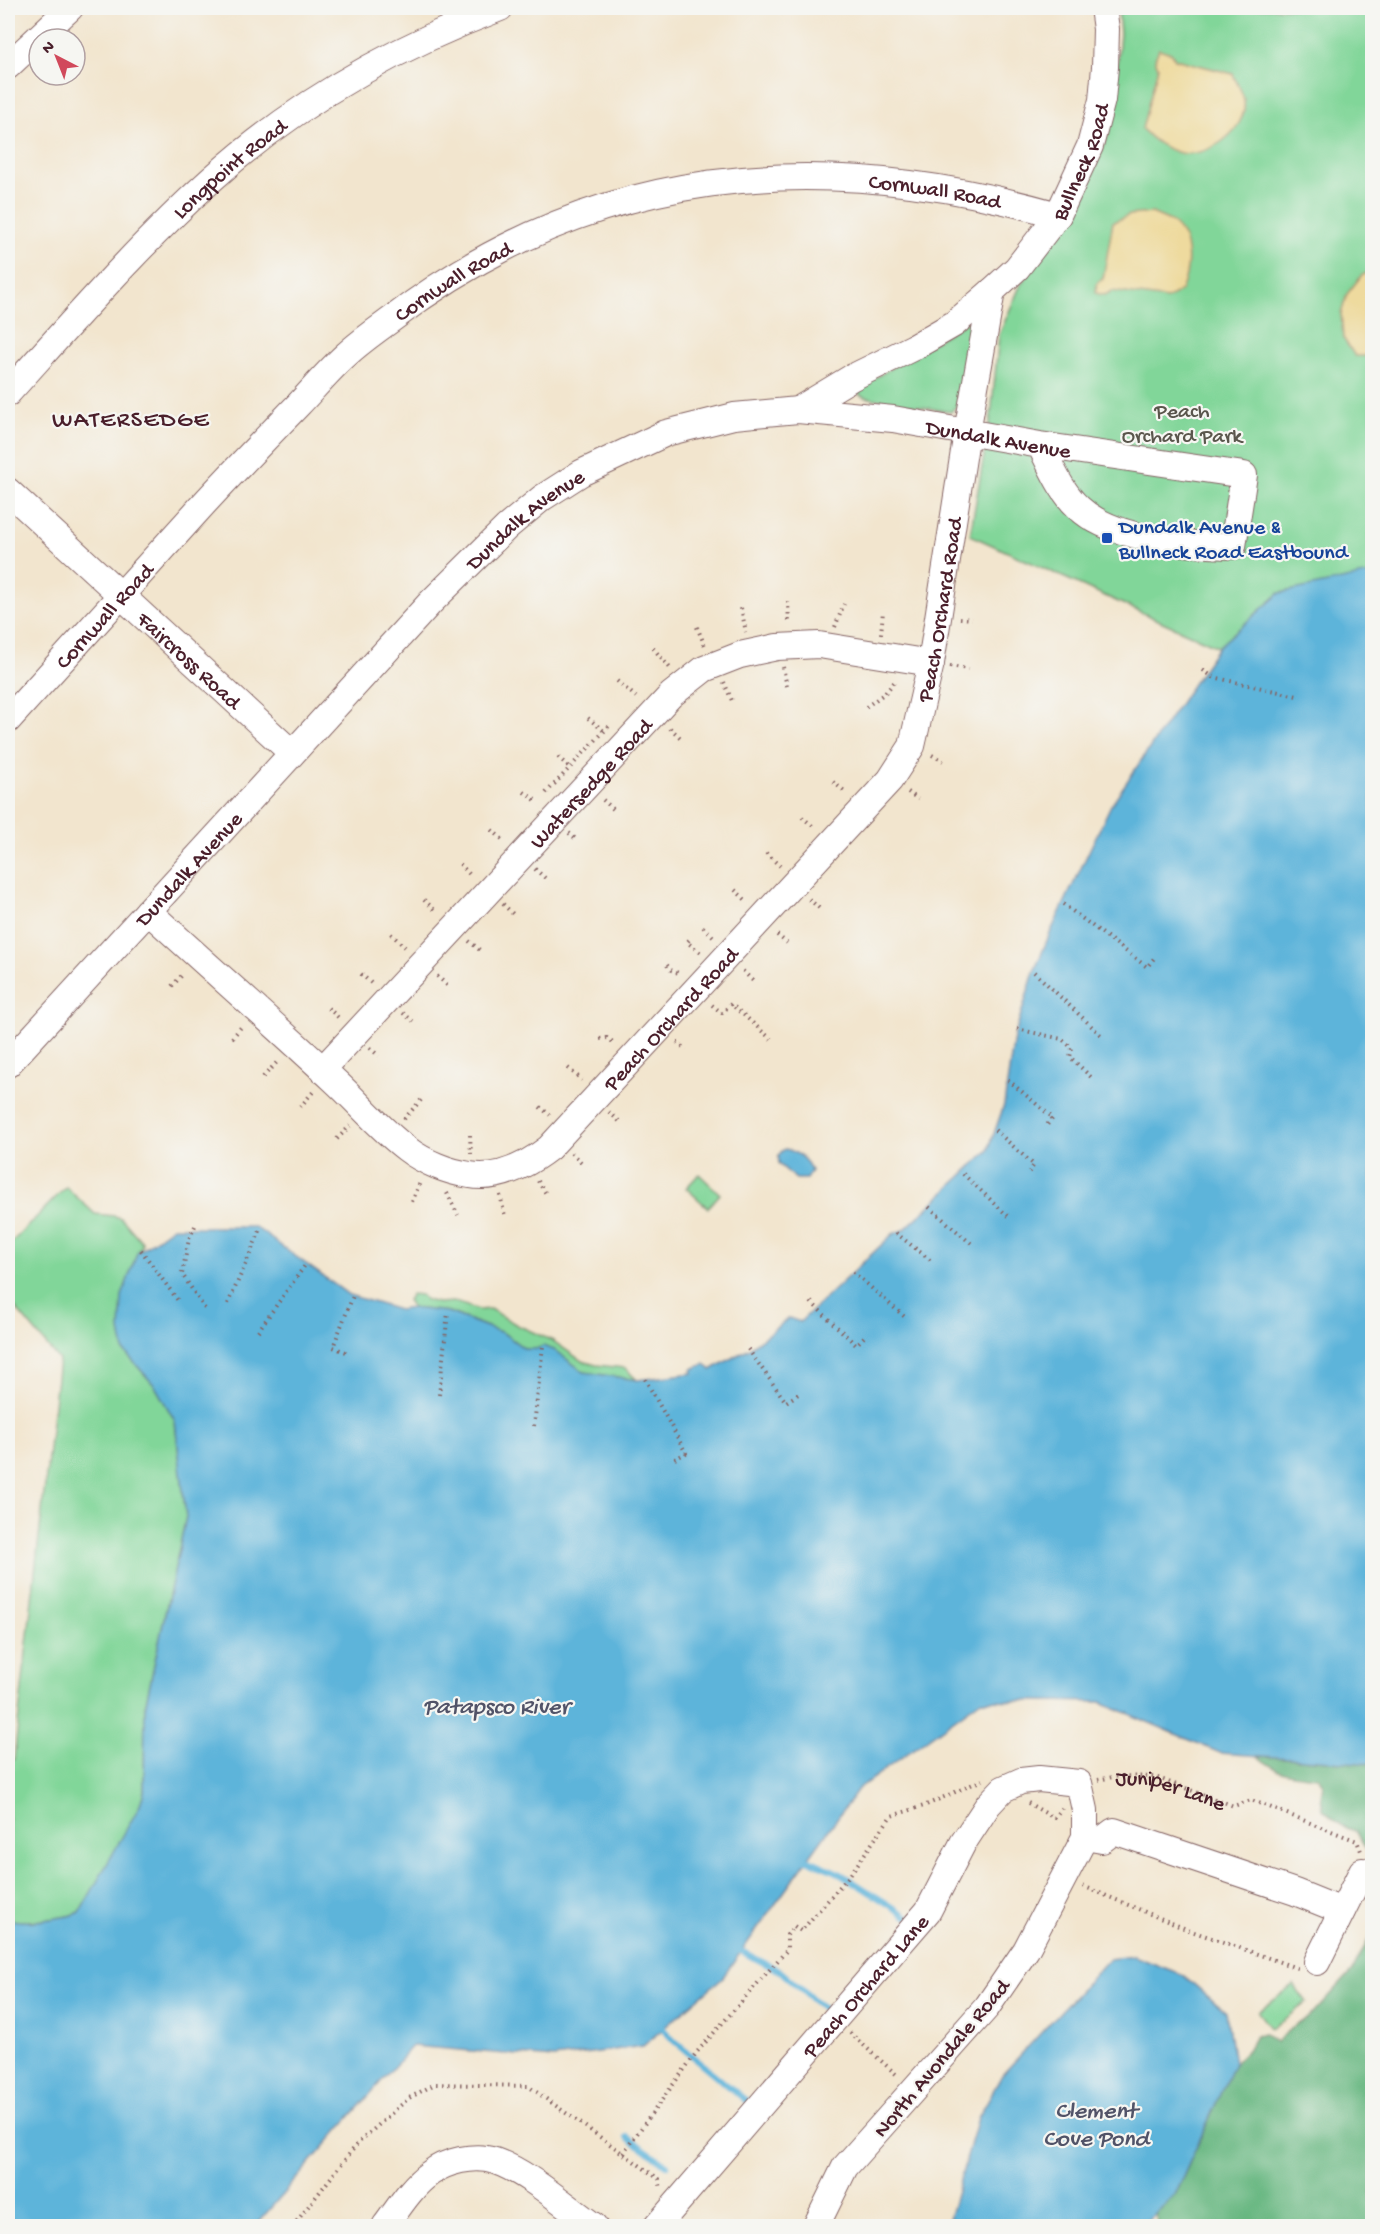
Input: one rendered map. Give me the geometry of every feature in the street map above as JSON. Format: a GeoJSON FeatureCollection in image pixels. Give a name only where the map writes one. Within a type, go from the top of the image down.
{"type":"FeatureCollection","features":[{"type":"Feature","properties":{"kind":"street"},"geometry":{"type":"LineString","coordinates":[[8,66],[70,8]]}},
{"type":"Feature","properties":{"kind":"street","name":"Longpoint Road"},"geometry":{"type":"LineString","coordinates":[[8,393],[148,240],[214,178],[274,129],[339,86],[405,49],[460,22],[500,8]]}},
{"type":"Feature","properties":{"kind":"street","name":"Bullneck Road"},"geometry":{"type":"LineString","coordinates":[[798,410],[851,378],[954,324],[1017,268],[1058,215],[1090,146],[1102,100],[1106,57],[1103,8]]}},
{"type":"Feature","properties":{"kind":"street","name":"Cornwall Road"},"geometry":{"type":"LineString","coordinates":[[8,720],[237,468],[347,353],[412,304],[455,275],[496,252],[589,212],[653,193],[706,183],[770,177],[870,179],[1019,204],[1058,215]]}},
{"type":"Feature","properties":{"kind":"street"},"geometry":{"type":"LineString","coordinates":[[967,432],[992,291]]}},
{"type":"Feature","properties":{"kind":"street","name":"Dundalk Avenue"},"geometry":{"type":"LineString","coordinates":[[8,1064],[430,603],[495,538],[542,498],[581,473],[666,433],[734,416],[798,410],[893,419],[1040,445],[1244,475],[1233,546],[1185,543],[1115,530],[1078,508],[1056,476],[1040,445]]}},
{"type":"Feature","properties":{"kind":"street","name":"Peach Orchard Road"},"geometry":{"type":"LineString","coordinates":[[148,911],[318,1081],[365,1113],[408,1150],[444,1169],[470,1176],[505,1172],[527,1163],[549,1148],[685,978],[900,766],[912,746],[916,733],[931,663],[967,432]]}},
{"type":"Feature","properties":{"kind":"street","name":"Faircross Road"},"geometry":{"type":"LineString","coordinates":[[8,491],[120,597],[292,753]]}},
{"type":"Feature","properties":{"kind":"street","name":"Watersedge Road"},"geometry":{"type":"LineString","coordinates":[[318,1081],[671,695],[704,669],[751,652],[777,647],[819,645],[931,663]]}},
{"type":"Feature","properties":{"kind":"street","name":"Peach Orchard Lane"},"geometry":{"type":"LineString","coordinates":[[657,2226],[928,1911],[963,1843],[987,1805],[1003,1789],[1022,1781],[1039,1779],[1079,1783]]}},
{"type":"Feature","properties":{"kind":"street","name":"North Avondale Road"},"geometry":{"type":"LineString","coordinates":[[816,2226],[845,2168],[987,2007],[1026,1950],[1085,1837],[1085,1810],[1079,1783]]}},
{"type":"Feature","properties":{"kind":"street"},"geometry":{"type":"LineString","coordinates":[[1085,1837],[1102,1840],[1114,1831],[1295,1892],[1342,1911]]}},
{"type":"Feature","properties":{"kind":"street"},"geometry":{"type":"LineString","coordinates":[[1317,1962],[1362,1871]]}},
{"type":"Feature","properties":{"kind":"street"},"geometry":{"type":"LineString","coordinates":[[385,2226],[416,2186],[429,2174],[451,2163],[482,2159],[493,2160],[519,2173],[594,2226]]}},
{"type":"Feature","properties":{"kind":"path"},"geometry":{"type":"LineString","coordinates":[[788,601],[789,626]]}},
{"type":"Feature","properties":{"kind":"path"},"geometry":{"type":"LineString","coordinates":[[835,627],[844,604]]}},
{"type":"Feature","properties":{"kind":"path"},"geometry":{"type":"LineString","coordinates":[[741,608],[747,632]]}},
{"type":"Feature","properties":{"kind":"path"},"geometry":{"type":"LineString","coordinates":[[880,634],[883,611]]}},
{"type":"Feature","properties":{"kind":"path"},"geometry":{"type":"LineString","coordinates":[[697,627],[705,646]]}},
{"type":"Feature","properties":{"kind":"path"},"geometry":{"type":"LineString","coordinates":[[653,648],[670,668]]}},
{"type":"Feature","properties":{"kind":"path"},"geometry":{"type":"LineString","coordinates":[[786,687],[782,666],[793,665]]}},
{"type":"Feature","properties":{"kind":"path"},"geometry":{"type":"LineString","coordinates":[[1203,670],[1213,677],[1296,696]]}},
{"type":"Feature","properties":{"kind":"path"},"geometry":{"type":"LineString","coordinates":[[866,707],[885,693],[899,677],[887,675]]}},
{"type":"Feature","properties":{"kind":"path"},"geometry":{"type":"LineString","coordinates":[[617,681],[636,698]]}},
{"type":"Feature","properties":{"kind":"path"},"geometry":{"type":"LineString","coordinates":[[717,685],[724,681],[733,703]]}},
{"type":"Feature","properties":{"kind":"path"},"geometry":{"type":"LineString","coordinates":[[588,718],[604,731]]}},
{"type":"Feature","properties":{"kind":"path"},"geometry":{"type":"LineString","coordinates":[[664,724],[683,740]]}},
{"type":"Feature","properties":{"kind":"path"},"geometry":{"type":"LineString","coordinates":[[558,757],[570,768]]}},
{"type":"Feature","properties":{"kind":"path"},"geometry":{"type":"LineString","coordinates":[[833,782],[847,793],[854,786]]}},
{"type":"Feature","properties":{"kind":"path"},"geometry":{"type":"LineString","coordinates":[[524,792],[538,802]]}},
{"type":"Feature","properties":{"kind":"path"},"geometry":{"type":"LineString","coordinates":[[598,796],[613,809]]}},
{"type":"Feature","properties":{"kind":"path"},"geometry":{"type":"LineString","coordinates":[[802,817],[815,828]]}},
{"type":"Feature","properties":{"kind":"path"},"geometry":{"type":"LineString","coordinates":[[808,836],[823,820]]}},
{"type":"Feature","properties":{"kind":"path"},"geometry":{"type":"LineString","coordinates":[[492,830],[503,840]]}},
{"type":"Feature","properties":{"kind":"path"},"geometry":{"type":"LineString","coordinates":[[766,853],[780,867],[787,859]]}},
{"type":"Feature","properties":{"kind":"path"},"geometry":{"type":"LineString","coordinates":[[539,859],[532,867],[546,879]]}},
{"type":"Feature","properties":{"kind":"path"},"geometry":{"type":"LineString","coordinates":[[460,864],[471,876]]}},
{"type":"Feature","properties":{"kind":"path"},"geometry":{"type":"LineString","coordinates":[[735,890],[748,902],[742,908]]}},
{"type":"Feature","properties":{"kind":"path"},"geometry":{"type":"LineString","coordinates":[[424,900],[437,912]]}},
{"type":"Feature","properties":{"kind":"path"},"geometry":{"type":"LineString","coordinates":[[500,902],[515,916]]}},
{"type":"Feature","properties":{"kind":"path"},"geometry":{"type":"LineString","coordinates":[[1063,904],[1147,967],[1155,957]]}},
{"type":"Feature","properties":{"kind":"path"},"geometry":{"type":"LineString","coordinates":[[703,927],[715,938]]}},
{"type":"Feature","properties":{"kind":"path"},"geometry":{"type":"LineString","coordinates":[[694,960],[721,931]]}},
{"type":"Feature","properties":{"kind":"path"},"geometry":{"type":"LineString","coordinates":[[472,932],[466,939],[481,951]]}},
{"type":"Feature","properties":{"kind":"path"},"geometry":{"type":"LineString","coordinates":[[391,934],[405,947]]}},
{"type":"Feature","properties":{"kind":"path"},"geometry":{"type":"LineString","coordinates":[[689,940],[687,942],[701,953]]}},
{"type":"Feature","properties":{"kind":"path"},"geometry":{"type":"LineString","coordinates":[[667,965],[685,978],[722,1013],[731,1004],[771,1039]]}},
{"type":"Feature","properties":{"kind":"path"},"geometry":{"type":"LineString","coordinates":[[1034,972],[1103,1037]]}},
{"type":"Feature","properties":{"kind":"path"},"geometry":{"type":"LineString","coordinates":[[172,986],[184,973]]}},
{"type":"Feature","properties":{"kind":"path"},"geometry":{"type":"LineString","coordinates":[[361,974],[372,984]]}},
{"type":"Feature","properties":{"kind":"path"},"geometry":{"type":"LineString","coordinates":[[434,974],[450,988]]}},
{"type":"Feature","properties":{"kind":"path"},"geometry":{"type":"LineString","coordinates":[[394,1017],[406,1004]]}},
{"type":"Feature","properties":{"kind":"path"},"geometry":{"type":"LineString","coordinates":[[328,1008],[340,1019]]}},
{"type":"Feature","properties":{"kind":"path"},"geometry":{"type":"LineString","coordinates":[[400,1010],[413,1021]]}},
{"type":"Feature","properties":{"kind":"path"},"geometry":{"type":"LineString","coordinates":[[232,1038],[242,1026]]}},
{"type":"Feature","properties":{"kind":"path"},"geometry":{"type":"LineString","coordinates":[[1017,1029],[1062,1039],[1072,1048],[1070,1057],[1092,1078]]}},
{"type":"Feature","properties":{"kind":"path"},"geometry":{"type":"LineString","coordinates":[[609,1051],[623,1036]]}},
{"type":"Feature","properties":{"kind":"path"},"geometry":{"type":"LineString","coordinates":[[600,1039],[607,1038],[616,1044]]}},
{"type":"Feature","properties":{"kind":"path"},"geometry":{"type":"LineString","coordinates":[[374,1039],[367,1046],[379,1056]]}},
{"type":"Feature","properties":{"kind":"path"},"geometry":{"type":"LineString","coordinates":[[263,1077],[279,1060]]}},
{"type":"Feature","properties":{"kind":"path"},"geometry":{"type":"LineString","coordinates":[[568,1068],[582,1080]]}},
{"type":"Feature","properties":{"kind":"path"},"geometry":{"type":"LineString","coordinates":[[576,1087],[587,1075]]}},
{"type":"Feature","properties":{"kind":"path"},"geometry":{"type":"LineString","coordinates":[[1008,1080],[1053,1118],[1047,1125]]}},
{"type":"Feature","properties":{"kind":"path"},"geometry":{"type":"LineString","coordinates":[[300,1107],[318,1081]]}},
{"type":"Feature","properties":{"kind":"path"},"geometry":{"type":"LineString","coordinates":[[403,1119],[422,1100]]}},
{"type":"Feature","properties":{"kind":"path"},"geometry":{"type":"LineString","coordinates":[[540,1107],[549,1115]]}},
{"type":"Feature","properties":{"kind":"path"},"geometry":{"type":"LineString","coordinates":[[543,1122],[556,1108]]}},
{"type":"Feature","properties":{"kind":"path"},"geometry":{"type":"LineString","coordinates":[[395,1112],[410,1126]]}},
{"type":"Feature","properties":{"kind":"path"},"geometry":{"type":"LineString","coordinates":[[337,1139],[350,1125]]}},
{"type":"Feature","properties":{"kind":"path"},"geometry":{"type":"LineString","coordinates":[[995,1130],[1034,1166],[1029,1172]]}},
{"type":"Feature","properties":{"kind":"path"},"geometry":{"type":"LineString","coordinates":[[470,1135],[469,1155],[478,1155]]}},
{"type":"Feature","properties":{"kind":"path"},"geometry":{"type":"LineString","coordinates":[[963,1174],[1009,1217]]}},
{"type":"Feature","properties":{"kind":"path"},"geometry":{"type":"LineString","coordinates":[[412,1202],[421,1182]]}},
{"type":"Feature","properties":{"kind":"path"},"geometry":{"type":"LineString","coordinates":[[446,1190],[458,1215]]}},
{"type":"Feature","properties":{"kind":"path"},"geometry":{"type":"LineString","coordinates":[[500,1192],[505,1216]]}},
{"type":"Feature","properties":{"kind":"path"},"geometry":{"type":"LineString","coordinates":[[929,1207],[974,1246]]}},
{"type":"Feature","properties":{"kind":"path"},"geometry":{"type":"LineString","coordinates":[[195,1226],[189,1239],[182,1274],[206,1309]]}},
{"type":"Feature","properties":{"kind":"path"},"geometry":{"type":"LineString","coordinates":[[228,1304],[260,1231]]}},
{"type":"Feature","properties":{"kind":"path"},"geometry":{"type":"LineString","coordinates":[[896,1233],[930,1260]]}},
{"type":"Feature","properties":{"kind":"path"},"geometry":{"type":"LineString","coordinates":[[141,1250],[179,1302]]}},
{"type":"Feature","properties":{"kind":"path"},"geometry":{"type":"LineString","coordinates":[[258,1331],[306,1264]]}},
{"type":"Feature","properties":{"kind":"path"},"geometry":{"type":"LineString","coordinates":[[853,1272],[906,1318]]}},
{"type":"Feature","properties":{"kind":"path"},"geometry":{"type":"LineString","coordinates":[[346,1352],[333,1347],[353,1296]]}},
{"type":"Feature","properties":{"kind":"path"},"geometry":{"type":"LineString","coordinates":[[811,1302],[856,1345],[864,1337]]}},
{"type":"Feature","properties":{"kind":"path"},"geometry":{"type":"LineString","coordinates":[[439,1395],[448,1312]]}},
{"type":"Feature","properties":{"kind":"path"},"geometry":{"type":"LineString","coordinates":[[534,1425],[543,1346]]}},
{"type":"Feature","properties":{"kind":"path"},"geometry":{"type":"LineString","coordinates":[[748,1349],[786,1402],[800,1392]]}},
{"type":"Feature","properties":{"kind":"path"},"geometry":{"type":"LineString","coordinates":[[645,1379],[686,1453],[671,1461]]}},
{"type":"Feature","properties":{"kind":"path","name":"Juniper Lane"},"geometry":{"type":"LineString","coordinates":[[1079,1783],[1118,1776],[1155,1777],[1234,1806],[1251,1800],[1357,1841],[1365,1860],[1362,1871]]}},
{"type":"Feature","properties":{"kind":"path"},"geometry":{"type":"LineString","coordinates":[[623,2153],[697,2052],[787,1950],[787,1935],[794,1926],[801,1931],[850,1875]]}},
{"type":"Feature","properties":{"kind":"path"},"geometry":{"type":"LineString","coordinates":[[1063,1878],[1186,1929],[1302,1970],[1317,1962]]}},
{"type":"Feature","properties":{"kind":"path"},"geometry":{"type":"LineString","coordinates":[[833,2019],[915,2090]]}},
{"type":"Feature","properties":{"kind":"green space","name":"Peach Orchard Park"},"geometry":{"type":"Polygon","coordinates":[[[1118,8],[1372,8],[1372,575],[1280,593],[1218,647],[970,535],[991,416],[999,335],[1021,284],[1067,223],[1108,136],[1116,84],[1120,33],[1118,8]]]}},
{"type":"Feature","properties":{"kind":"green space"},"geometry":{"type":"Polygon","coordinates":[[[969,320],[972,326],[958,404],[951,412],[864,397],[856,392],[870,381],[969,320]]]}},
{"type":"Feature","properties":{"kind":"green space"},"geometry":{"type":"Polygon","coordinates":[[[699,1174],[720,1194],[708,1208],[686,1188],[699,1174]]]}},
{"type":"Feature","properties":{"kind":"green space"},"geometry":{"type":"Polygon","coordinates":[[[66,1187],[95,1214],[121,1218],[142,1242],[137,1253],[124,1351],[155,1386],[175,1421],[186,1517],[145,1707],[144,1792],[140,1807],[80,1912],[71,1916],[22,1921],[8,1920],[8,1764],[14,1759],[59,1360],[8,1299],[8,1246],[66,1187]]]}},
{"type":"Feature","properties":{"kind":"green space"},"geometry":{"type":"Polygon","coordinates":[[[411,1294],[421,1295],[426,1300],[437,1303],[455,1302],[479,1310],[490,1309],[517,1325],[553,1341],[582,1361],[625,1368],[637,1380],[584,1372],[554,1350],[525,1349],[503,1333],[449,1312],[412,1308],[407,1300],[411,1294]]]}},
{"type":"Feature","properties":{"kind":"green space"},"geometry":{"type":"Polygon","coordinates":[[[1257,1756],[1372,1764],[1372,1859],[1355,1831],[1342,1826],[1323,1810],[1321,1797],[1323,1784],[1318,1777],[1286,1772],[1272,1767],[1257,1756]]]}},
{"type":"Feature","properties":{"kind":"green space"},"geometry":{"type":"Polygon","coordinates":[[[1372,1931],[1372,2226],[1159,2226],[1155,2214],[1175,2195],[1234,2063],[1247,2050],[1255,2036],[1265,2034],[1276,2042],[1298,2023],[1313,2014],[1353,1970],[1372,1931]]]}},
{"type":"Feature","properties":{"kind":"green space"},"geometry":{"type":"Polygon","coordinates":[[[1294,1985],[1307,2002],[1271,2029],[1258,2012],[1294,1985]]]}},
{"type":"Feature","properties":{"kind":"sand"},"geometry":{"type":"Polygon","coordinates":[[[1159,49],[1172,53],[1175,59],[1233,74],[1244,100],[1244,112],[1232,132],[1223,141],[1211,148],[1188,154],[1162,146],[1142,129],[1158,67],[1155,59],[1159,49]]]}},
{"type":"Feature","properties":{"kind":"sand"},"geometry":{"type":"Polygon","coordinates":[[[1152,213],[1170,221],[1183,236],[1186,244],[1188,263],[1181,291],[1167,299],[1112,291],[1105,295],[1095,293],[1098,282],[1103,279],[1113,222],[1129,215],[1152,213]]]}},
{"type":"Feature","properties":{"kind":"sand"},"geometry":{"type":"Polygon","coordinates":[[[1372,270],[1372,356],[1355,356],[1343,338],[1341,314],[1347,294],[1361,276],[1372,270]]]}},
{"type":"Feature","properties":{"kind":"water","name":"Patapsco River"},"geometry":{"type":"Polygon","coordinates":[[[1372,575],[1372,1764],[1220,1753],[1101,1702],[981,1700],[858,1789],[723,1977],[643,2046],[554,2058],[412,2046],[255,2226],[8,2226],[8,1920],[37,1921],[71,1916],[80,1912],[139,1807],[144,1792],[145,1707],[186,1517],[175,1421],[155,1386],[124,1351],[120,1330],[122,1296],[137,1253],[173,1227],[255,1227],[349,1295],[399,1310],[412,1308],[448,1312],[503,1333],[525,1349],[536,1349],[543,1346],[554,1350],[584,1372],[637,1380],[693,1373],[692,1369],[705,1364],[711,1370],[748,1349],[789,1318],[800,1322],[893,1234],[905,1229],[988,1151],[1004,1105],[1014,1037],[1034,972],[1051,931],[1111,805],[1218,647],[1280,593],[1372,575]]]}},
{"type":"Feature","properties":{"kind":"water"},"geometry":{"type":"Polygon","coordinates":[[[785,1149],[797,1154],[807,1163],[811,1171],[806,1179],[796,1179],[779,1164],[779,1155],[785,1149]]]}},
{"type":"Feature","properties":{"kind":"water","name":"Clement Cove Pond"},"geometry":{"type":"Polygon","coordinates":[[[1134,1956],[1183,1975],[1226,2012],[1234,2063],[1175,2195],[1142,2226],[947,2226],[978,2118],[1002,2075],[1109,1959],[1134,1956]]]}},
{"type":"Feature","properties":{"kind":"waterway"},"geometry":{"type":"LineString","coordinates":[[807,1859],[841,1874],[910,1918]]}},
{"type":"Feature","properties":{"kind":"waterway"},"geometry":{"type":"LineString","coordinates":[[741,1951],[780,1971],[828,2012]]}},
{"type":"Feature","properties":{"kind":"waterway"},"geometry":{"type":"LineString","coordinates":[[663,2029],[675,2042],[749,2103]]}},
{"type":"Feature","properties":{"kind":"waterway"},"geometry":{"type":"LineString","coordinates":[[627,2137],[667,2165]]}},
{"type":"Feature","properties":{"kind":"place","name":"Dundalk Avenue & Bullneck Road Eastbound"},"geometry":{"type":"Point","coordinates":[1107,538]}},
{"type":"Feature","properties":{"kind":"district","name":"WATERSEDGE"},"geometry":{"type":"Point","coordinates":[131,418]}}]}
